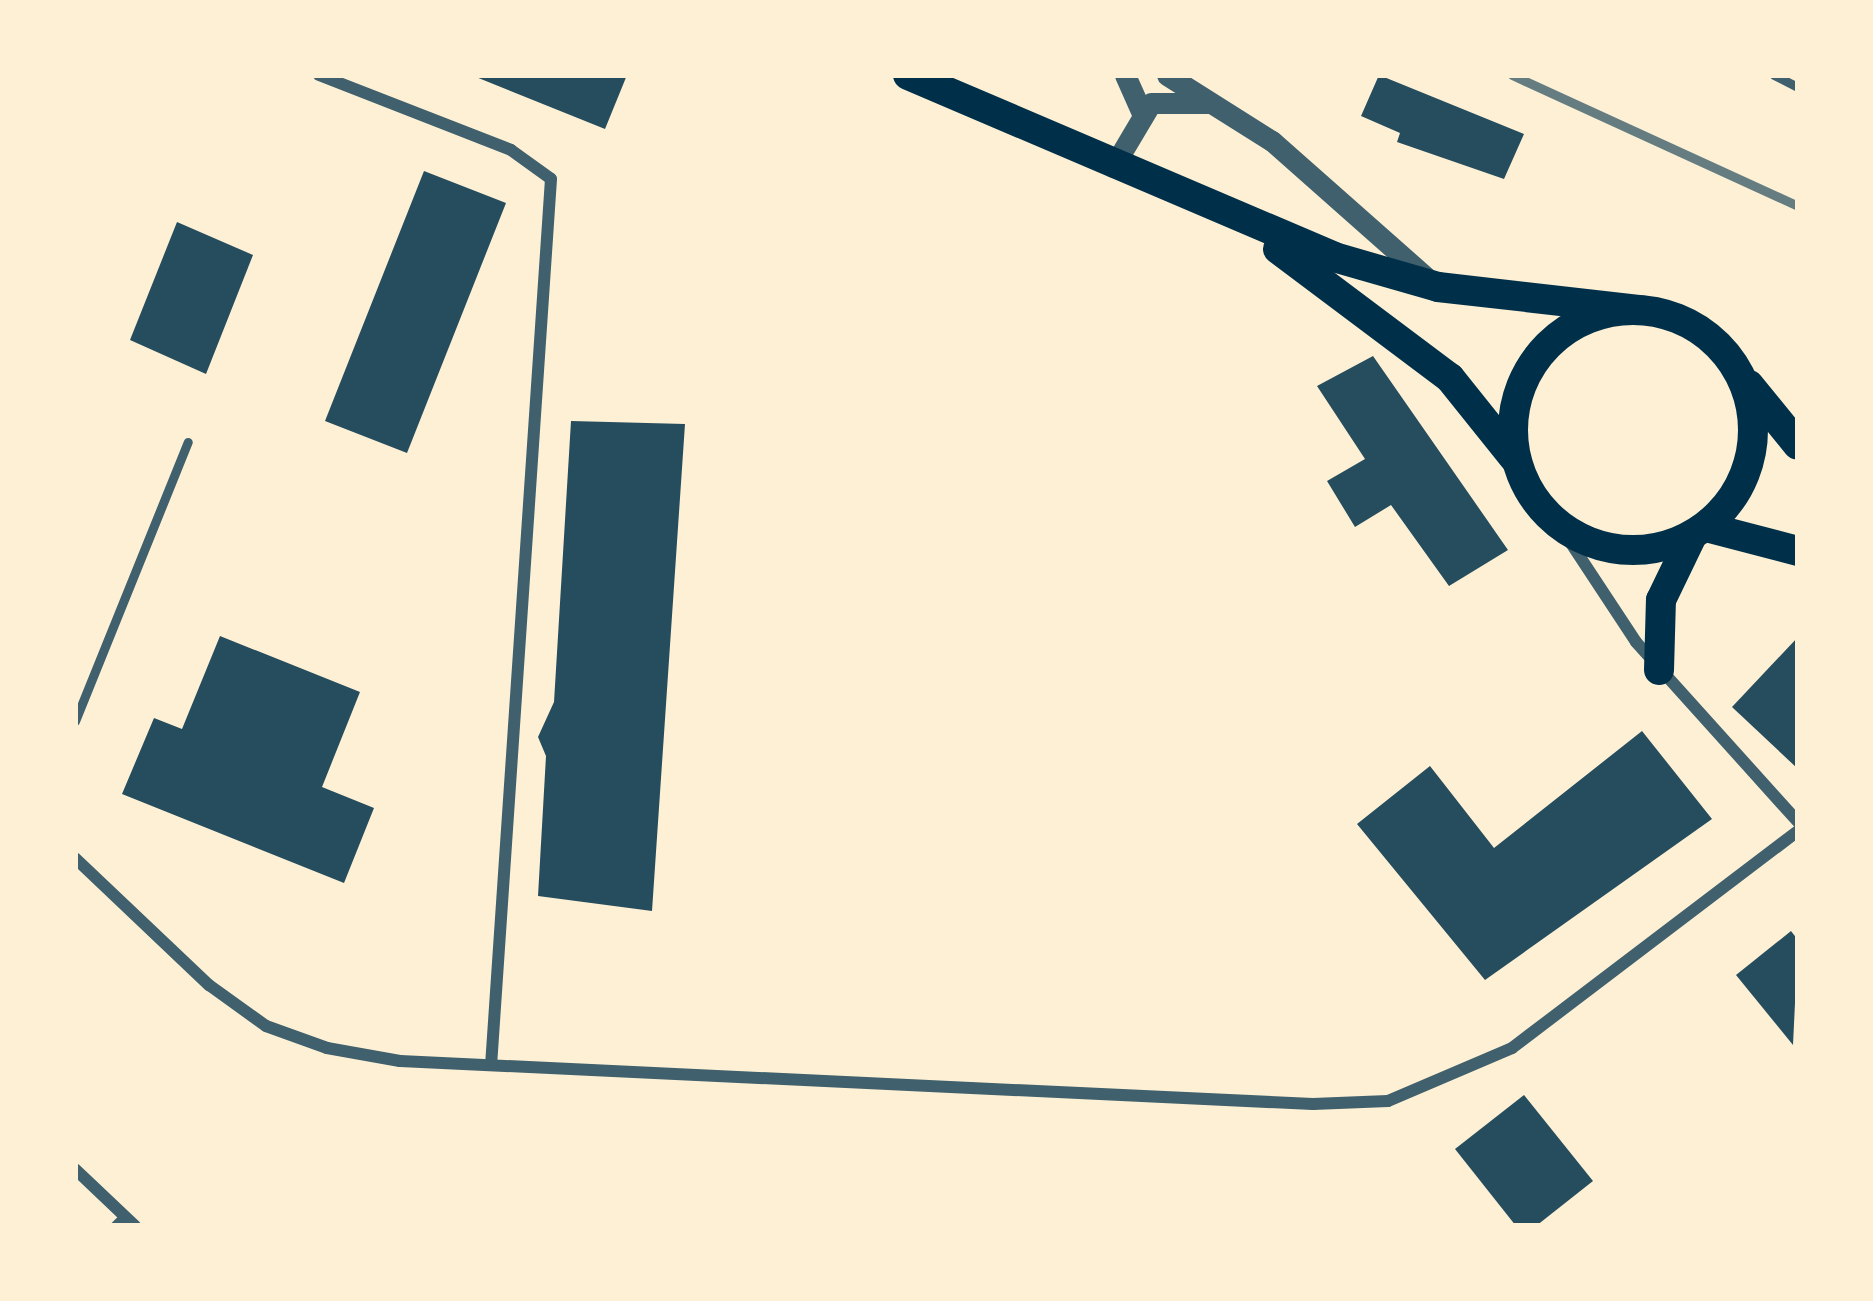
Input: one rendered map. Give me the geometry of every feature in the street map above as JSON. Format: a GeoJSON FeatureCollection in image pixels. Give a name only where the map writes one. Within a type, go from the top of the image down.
{"type":"FeatureCollection","features":[{"type":"Feature","properties":{"kind":"main road"},"geometry":{"type":"LineString","coordinates":[[908,75],[1216,213],[1438,286],[1641,310],[1701,331],[1798,446]]}},
{"type":"Feature","properties":{"kind":"main road"},"geometry":{"type":"LineString","coordinates":[[1216,213],[1408,341],[1476,405],[1555,519],[1589,542],[1629,550],[1699,531],[1798,551]]}},
{"type":"Feature","properties":{"kind":"main road"},"geometry":{"type":"LineString","coordinates":[[1517,463],[1514,416],[1539,354],[1580,322],[1641,310]]}},
{"type":"Feature","properties":{"kind":"main road"},"geometry":{"type":"LineString","coordinates":[[1659,670],[1661,600],[1699,531],[1726,508],[1747,466],[1754,425],[1736,367]]}},
{"type":"Feature","properties":{"kind":"street"},"geometry":{"type":"LineString","coordinates":[[319,75],[511,150],[551,179],[490,1065]]}},
{"type":"Feature","properties":{"kind":"street"},"geometry":{"type":"LineString","coordinates":[[1114,167],[1141,111],[1125,75]]}},
{"type":"Feature","properties":{"kind":"street"},"geometry":{"type":"LineString","coordinates":[[1167,75],[1236,115],[1438,286]]}},
{"type":"Feature","properties":{"kind":"street"},"geometry":{"type":"LineString","coordinates":[[1141,111],[1188,99],[1236,115]]}},
{"type":"Feature","properties":{"kind":"street"},"geometry":{"type":"LineString","coordinates":[[75,858],[209,985],[266,1026],[327,1048],[490,1065],[1313,1104],[1388,1101],[1513,1048],[1798,826],[1659,670],[1555,519]]}},
{"type":"Feature","properties":{"kind":"street"},"geometry":{"type":"LineString","coordinates":[[75,1169],[124,1223]]}},
{"type":"Feature","properties":{"kind":"lane"},"geometry":{"type":"LineString","coordinates":[[1774,75],[1798,87]]}},
{"type":"Feature","properties":{"kind":"lane"},"geometry":{"type":"LineString","coordinates":[[75,721],[188,442]]}},
{"type":"Feature","properties":{"kind":"building"},"geometry":{"type":"Polygon","coordinates":[[[471,75],[627,75],[605,129],[471,75]]]}},
{"type":"Feature","properties":{"kind":"building"},"geometry":{"type":"Polygon","coordinates":[[[1379,75],[1524,134],[1504,179],[1397,142],[1400,133],[1361,116],[1379,75]]]}},
{"type":"Feature","properties":{"kind":"building"},"geometry":{"type":"Polygon","coordinates":[[[424,171],[506,203],[407,453],[325,421],[424,171]]]}},
{"type":"Feature","properties":{"kind":"building"},"geometry":{"type":"Polygon","coordinates":[[[177,222],[253,255],[206,374],[130,340],[177,222]]]}},
{"type":"Feature","properties":{"kind":"building"},"geometry":{"type":"Polygon","coordinates":[[[1373,356],[1508,550],[1449,586],[1391,505],[1355,527],[1327,481],[1365,459],[1317,386],[1373,356]]]}},
{"type":"Feature","properties":{"kind":"building"},"geometry":{"type":"Polygon","coordinates":[[[571,421],[685,424],[652,911],[538,896],[546,756],[538,737],[554,702],[571,421]]]}},
{"type":"Feature","properties":{"kind":"building"},"geometry":{"type":"Polygon","coordinates":[[[220,636],[360,692],[322,787],[374,808],[344,883],[122,794],[154,718],[182,729],[220,636]]]}},
{"type":"Feature","properties":{"kind":"building"},"geometry":{"type":"Polygon","coordinates":[[[1798,637],[1798,769],[1732,707],[1798,637]]]}},
{"type":"Feature","properties":{"kind":"building"},"geometry":{"type":"Polygon","coordinates":[[[1642,731],[1712,819],[1485,980],[1357,824],[1430,766],[1494,848],[1642,731]]]}},
{"type":"Feature","properties":{"kind":"building"},"geometry":{"type":"Polygon","coordinates":[[[1791,931],[1798,940],[1793,1045],[1736,975],[1791,931]]]}},
{"type":"Feature","properties":{"kind":"building"},"geometry":{"type":"Polygon","coordinates":[[[1524,1095],[1593,1181],[1536,1226],[1516,1226],[1455,1149],[1524,1095]]]}},
{"type":"Feature","properties":{"kind":"railway"},"geometry":{"type":"LineString","coordinates":[[1512,75],[1798,206]]}}]}
